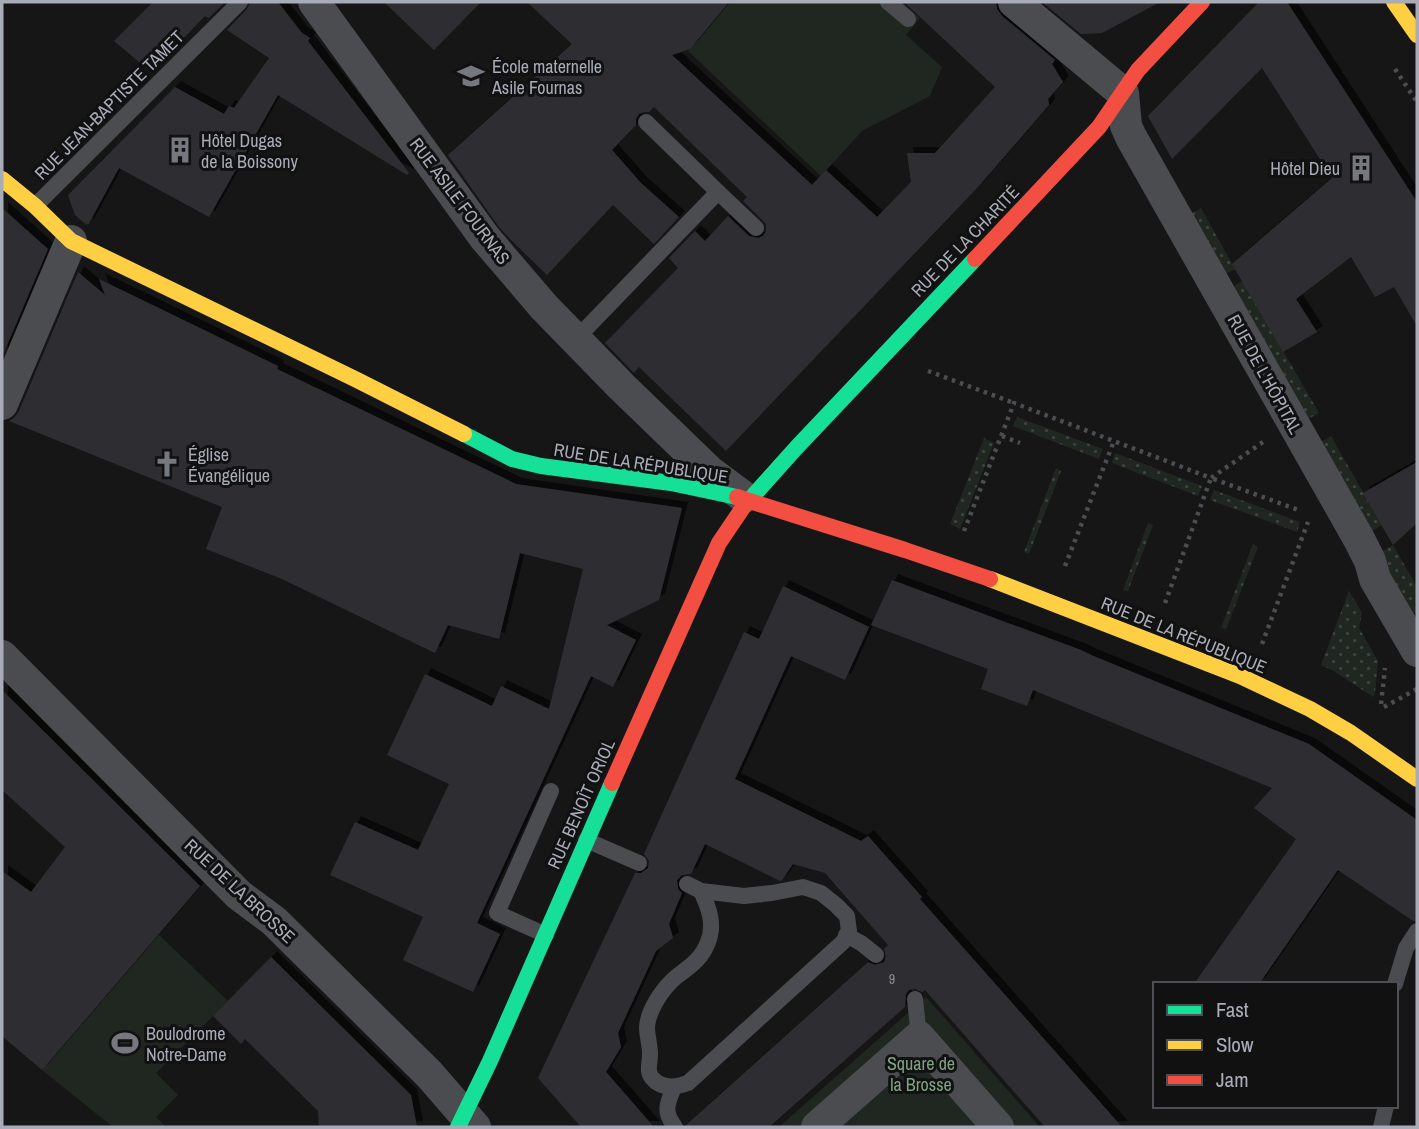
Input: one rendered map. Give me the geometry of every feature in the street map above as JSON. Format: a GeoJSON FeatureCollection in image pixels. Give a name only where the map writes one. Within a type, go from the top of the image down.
{"type":"FeatureCollection","features":[{"type":"Feature","properties":{"kind":"street","name":"RUE ASILE FOURNAS"},"geometry":{"type":"LineString","coordinates":[[314,2],[485,238],[544,307],[709,471],[748,500]]}},
{"type":"Feature","properties":{"kind":"street"},"geometry":{"type":"LineString","coordinates":[[1014,2],[1123,93]]}},
{"type":"Feature","properties":{"kind":"street","name":"RUE DE LA CHARITÉ"},"geometry":{"type":"LineString","coordinates":[[748,500],[1080,149],[1100,127],[1138,70],[1202,2]]}},
{"type":"Feature","properties":{"kind":"street"},"geometry":{"type":"LineString","coordinates":[[1394,2],[1417,35]]}},
{"type":"Feature","properties":{"kind":"street","name":"RUE DE L'HÔPITAL"},"geometry":{"type":"LineString","coordinates":[[1123,93],[1126,126],[1131,137],[1359,539],[1375,579],[1417,651]]}},
{"type":"Feature","properties":{"kind":"street","name":"RUE DE LA RÉPUBLIQUE"},"geometry":{"type":"LineString","coordinates":[[2,179],[71,241],[512,458],[541,466],[671,483],[748,500],[970,572],[1240,676],[1310,709],[1413,766]]}},
{"type":"Feature","properties":{"kind":"street"},"geometry":{"type":"LineString","coordinates":[[2,404],[71,241]]}},
{"type":"Feature","properties":{"kind":"street","name":"RUE BENOÎT ORIOL"},"geometry":{"type":"LineString","coordinates":[[466,1123],[490,1061],[586,840],[712,558],[748,500]]}},
{"type":"Feature","properties":{"kind":"street","name":"RUE DE LA BROSSE"},"geometry":{"type":"LineString","coordinates":[[2,656],[239,895],[274,921],[429,1074],[466,1123]]}},
{"type":"Feature","properties":{"kind":"street"},"geometry":{"type":"LineString","coordinates":[[817,1127],[919,1037],[998,1127]]}},
{"type":"Feature","properties":{"kind":"lane","name":"RUE JEAN-BAPTISTE TAMET"},"geometry":{"type":"LineString","coordinates":[[35,206],[240,2]]}},
{"type":"Feature","properties":{"kind":"lane"},"geometry":{"type":"LineString","coordinates":[[888,2],[908,19]]}},
{"type":"Feature","properties":{"kind":"lane"},"geometry":{"type":"LineString","coordinates":[[646,122],[756,228]]}},
{"type":"Feature","properties":{"kind":"lane"},"geometry":{"type":"LineString","coordinates":[[575,340],[718,192]]}},
{"type":"Feature","properties":{"kind":"lane"},"geometry":{"type":"LineString","coordinates":[[546,935],[497,912],[551,791]]}},
{"type":"Feature","properties":{"kind":"lane"},"geometry":{"type":"LineString","coordinates":[[586,840],[639,863]]}},
{"type":"Feature","properties":{"kind":"lane"},"geometry":{"type":"LineString","coordinates":[[694,887],[744,896],[803,887],[821,893],[847,916],[849,931],[846,936],[844,942],[688,1083],[674,1087],[660,1085],[652,1078],[648,1069],[650,1055],[647,1026],[651,1012],[668,985],[699,958],[708,944],[712,929],[709,908],[694,887]]}},
{"type":"Feature","properties":{"kind":"lane"},"geometry":{"type":"LineString","coordinates":[[1396,982],[1406,948],[1417,931]]}},
{"type":"Feature","properties":{"kind":"lane"},"geometry":{"type":"LineString","coordinates":[[846,936],[861,943],[876,955]]}},
{"type":"Feature","properties":{"kind":"lane"},"geometry":{"type":"LineString","coordinates":[[915,999],[919,1037]]}},
{"type":"Feature","properties":{"kind":"lane"},"geometry":{"type":"LineString","coordinates":[[674,1087],[666,1105],[669,1119],[675,1127]]}},
{"type":"Feature","properties":{"kind":"lane"},"geometry":{"type":"LineString","coordinates":[[1381,1127],[1386,1108]]}},
{"type":"Feature","properties":{"kind":"path"},"geometry":{"type":"LineString","coordinates":[[928,371],[1311,515],[1260,649]]}},
{"type":"Feature","properties":{"kind":"path"},"geometry":{"type":"LineString","coordinates":[[962,535],[1014,403]]}},
{"type":"Feature","properties":{"kind":"path"},"geometry":{"type":"LineString","coordinates":[[1162,611],[1211,478],[1292,421]]}},
{"type":"Feature","properties":{"kind":"path"},"geometry":{"type":"LineString","coordinates":[[1002,436],[1020,443]]}},
{"type":"Feature","properties":{"kind":"path"},"geometry":{"type":"LineString","coordinates":[[1062,573],[1114,441]]}},
{"type":"Feature","properties":{"kind":"path"},"geometry":{"type":"LineString","coordinates":[[1380,709],[1417,690]]}},
{"type":"Feature","properties":{"kind":"green space"},"geometry":{"type":"Polygon","coordinates":[[[729,2],[902,2],[920,18],[906,35],[942,67],[930,96],[862,131],[821,176],[688,51],[729,2]]]}},
{"type":"Feature","properties":{"kind":"green space"},"geometry":{"type":"Polygon","coordinates":[[[1201,208],[1235,269],[1220,277],[1186,217],[1201,208]]]}},
{"type":"Feature","properties":{"kind":"green space"},"geometry":{"type":"Polygon","coordinates":[[[1243,281],[1319,413],[1303,422],[1227,290],[1243,281]]]}},
{"type":"Feature","properties":{"kind":"green space"},"geometry":{"type":"Polygon","coordinates":[[[1017,417],[1103,449],[1099,459],[1013,426],[1017,417]]]}},
{"type":"Feature","properties":{"kind":"green space"},"geometry":{"type":"Polygon","coordinates":[[[1331,436],[1382,525],[1367,534],[1316,445],[1331,436]]]}},
{"type":"Feature","properties":{"kind":"green space"},"geometry":{"type":"Polygon","coordinates":[[[984,438],[994,443],[960,529],[950,524],[984,438]]]}},
{"type":"Feature","properties":{"kind":"green space"},"geometry":{"type":"Polygon","coordinates":[[[1115,453],[1202,486],[1198,496],[1112,463],[1115,453]]]}},
{"type":"Feature","properties":{"kind":"green space"},"geometry":{"type":"Polygon","coordinates":[[[1056,468],[1061,471],[1029,554],[1024,552],[1056,468]]]}},
{"type":"Feature","properties":{"kind":"green space"},"geometry":{"type":"Polygon","coordinates":[[[1214,490],[1300,522],[1297,532],[1210,500],[1214,490]]]}},
{"type":"Feature","properties":{"kind":"green space"},"geometry":{"type":"Polygon","coordinates":[[[1148,523],[1153,525],[1128,591],[1123,590],[1148,523]]]}},
{"type":"Feature","properties":{"kind":"green space"},"geometry":{"type":"Polygon","coordinates":[[[1253,544],[1258,547],[1226,629],[1221,628],[1253,544]]]}},
{"type":"Feature","properties":{"kind":"green space"},"geometry":{"type":"Polygon","coordinates":[[[1393,545],[1417,587],[1417,612],[1412,614],[1378,554],[1393,545]]]}},
{"type":"Feature","properties":{"kind":"green space"},"geometry":{"type":"Polygon","coordinates":[[[1349,591],[1362,613],[1359,628],[1378,661],[1373,697],[1321,665],[1349,591]]]}},
{"type":"Feature","properties":{"kind":"green space","name":"Boulodrome Notre-Dame"},"geometry":{"type":"Polygon","coordinates":[[[158,934],[228,1001],[156,1073],[178,1095],[156,1117],[165,1126],[113,1127],[42,1070],[158,934]]]}},
{"type":"Feature","properties":{"kind":"green space","name":"Square de la Brosse"},"geometry":{"type":"Polygon","coordinates":[[[926,997],[1040,1127],[779,1127],[926,997]]]}},
{"type":"Feature","properties":{"kind":"building"},"geometry":{"type":"Polygon","coordinates":[[[153,2],[225,2],[209,18],[205,16],[151,72],[114,41],[153,2]]]}},
{"type":"Feature","properties":{"kind":"building"},"geometry":{"type":"Polygon","coordinates":[[[250,2],[278,2],[302,33],[310,38],[308,41],[409,173],[407,175],[278,95],[209,217],[119,168],[88,225],[84,223],[75,215],[68,195],[175,87],[224,114],[229,106],[234,108],[269,58],[227,30],[247,9],[250,2]]]}},
{"type":"Feature","properties":{"kind":"building"},"geometry":{"type":"Polygon","coordinates":[[[384,2],[481,2],[434,50],[384,2]]]}},
{"type":"Feature","properties":{"kind":"building"},"geometry":{"type":"Polygon","coordinates":[[[527,2],[729,2],[690,49],[672,55],[812,185],[826,170],[877,217],[911,182],[907,153],[935,153],[995,87],[904,2],[996,2],[1002,16],[1055,60],[1052,64],[1063,82],[1048,99],[1049,105],[978,187],[726,451],[639,367],[634,373],[605,343],[678,268],[669,258],[695,231],[705,241],[728,216],[749,236],[763,236],[766,224],[743,201],[747,197],[654,107],[649,112],[639,114],[636,125],[612,150],[641,183],[679,217],[654,244],[613,205],[547,275],[499,227],[448,155],[572,44],[527,2]]]}},
{"type":"Feature","properties":{"kind":"building"},"geometry":{"type":"Polygon","coordinates":[[[1042,2],[1160,2],[1102,33],[1081,34],[1042,2]]]}},
{"type":"Feature","properties":{"kind":"building","name":"Hôtel Dieu"},"geometry":{"type":"Polygon","coordinates":[[[1259,2],[1287,2],[1417,202],[1417,326],[1394,287],[1375,297],[1351,257],[1296,299],[1317,332],[1283,352],[1232,264],[1332,178],[1262,68],[1172,159],[1148,116],[1259,2]]]}},
{"type":"Feature","properties":{"kind":"building"},"geometry":{"type":"Polygon","coordinates":[[[2,208],[48,249],[2,357],[2,208]]]}},
{"type":"Feature","properties":{"kind":"building"},"geometry":{"type":"Polygon","coordinates":[[[78,272],[105,295],[99,279],[278,366],[277,369],[516,484],[682,508],[659,600],[607,625],[636,640],[613,687],[591,676],[477,923],[500,934],[473,992],[403,960],[423,917],[330,875],[355,822],[418,850],[449,784],[387,755],[425,674],[492,706],[501,686],[549,709],[583,569],[520,553],[499,639],[448,625],[435,653],[282,579],[206,549],[222,507],[9,421],[19,411],[78,272]]]}},
{"type":"Feature","properties":{"kind":"building"},"geometry":{"type":"Polygon","coordinates":[[[1417,462],[1417,523],[1393,545],[1363,493],[1417,462]]]}},
{"type":"Feature","properties":{"kind":"building"},"geometry":{"type":"Polygon","coordinates":[[[892,580],[1081,650],[1309,744],[1417,820],[1417,921],[1413,921],[1338,870],[1260,982],[1195,982],[1296,839],[1254,808],[1272,788],[1033,690],[1027,706],[981,689],[988,669],[871,625],[892,580]]]}},
{"type":"Feature","properties":{"kind":"building"},"geometry":{"type":"Polygon","coordinates":[[[783,586],[869,627],[845,680],[791,656],[735,779],[861,841],[868,836],[922,897],[920,899],[1122,1127],[1045,1127],[925,990],[922,992],[915,989],[906,994],[905,1007],[769,1127],[685,1127],[868,962],[875,965],[884,962],[884,949],[888,945],[825,873],[793,864],[780,881],[705,844],[691,874],[682,875],[677,880],[678,889],[682,893],[669,924],[673,938],[656,951],[618,1033],[621,1047],[606,1072],[654,1127],[581,1127],[538,1078],[635,873],[641,873],[648,868],[649,861],[644,854],[744,632],[759,639],[783,586]]]}},
{"type":"Feature","properties":{"kind":"building"},"geometry":{"type":"Polygon","coordinates":[[[2,690],[200,886],[42,1070],[2,1036],[2,871],[31,892],[65,847],[2,790],[2,690]]]}},
{"type":"Feature","properties":{"kind":"building"},"geometry":{"type":"Polygon","coordinates":[[[271,957],[411,1095],[417,1127],[319,1127],[318,1111],[245,1039],[241,1044],[213,1016],[271,957]]]}},
{"type":"Feature","properties":{"kind":"traffic: fast"},"geometry":{"type":"LineString","coordinates":[[744,506],[975,259]]}},
{"type":"Feature","properties":{"kind":"traffic: fast"},"geometry":{"type":"LineString","coordinates":[[464,434],[512,459],[541,466],[671,483],[737,497]]}},
{"type":"Feature","properties":{"kind":"traffic: fast"},"geometry":{"type":"LineString","coordinates":[[458,1127],[490,1061],[612,783]]}},
{"type":"Feature","properties":{"kind":"traffic: slow"},"geometry":{"type":"LineString","coordinates":[[1394,2],[1417,35]]}},
{"type":"Feature","properties":{"kind":"traffic: slow"},"geometry":{"type":"LineString","coordinates":[[2,179],[71,241],[464,434]]}},
{"type":"Feature","properties":{"kind":"traffic: slow"},"geometry":{"type":"LineString","coordinates":[[990,579],[1240,676],[1310,709],[1351,733],[1417,779]]}},
{"type":"Feature","properties":{"kind":"traffic: jam"},"geometry":{"type":"LineString","coordinates":[[975,259],[1099,127],[1138,70],[1202,2]]}},
{"type":"Feature","properties":{"kind":"traffic: jam"},"geometry":{"type":"LineString","coordinates":[[737,497],[990,579]]}},
{"type":"Feature","properties":{"kind":"traffic: jam"},"geometry":{"type":"LineString","coordinates":[[612,783],[719,543],[744,506]]}},
{"type":"Feature","properties":{"kind":"place","name":"École maternelle Asile Fournas"},"geometry":{"type":"Point","coordinates":[471,76]}},
{"type":"Feature","properties":{"kind":"place","name":"Hôtel Dugas de la Boissony"},"geometry":{"type":"Point","coordinates":[180,150]}},
{"type":"Feature","properties":{"kind":"place","name":"Hôtel Dieu"},"geometry":{"type":"Point","coordinates":[1361,168]}},
{"type":"Feature","properties":{"kind":"place","name":"Église Évangélique"},"geometry":{"type":"Point","coordinates":[167,464]}},
{"type":"Feature","properties":{"kind":"place","name":"Boulodrome Notre-Dame"},"geometry":{"type":"Point","coordinates":[125,1043]}}]}
